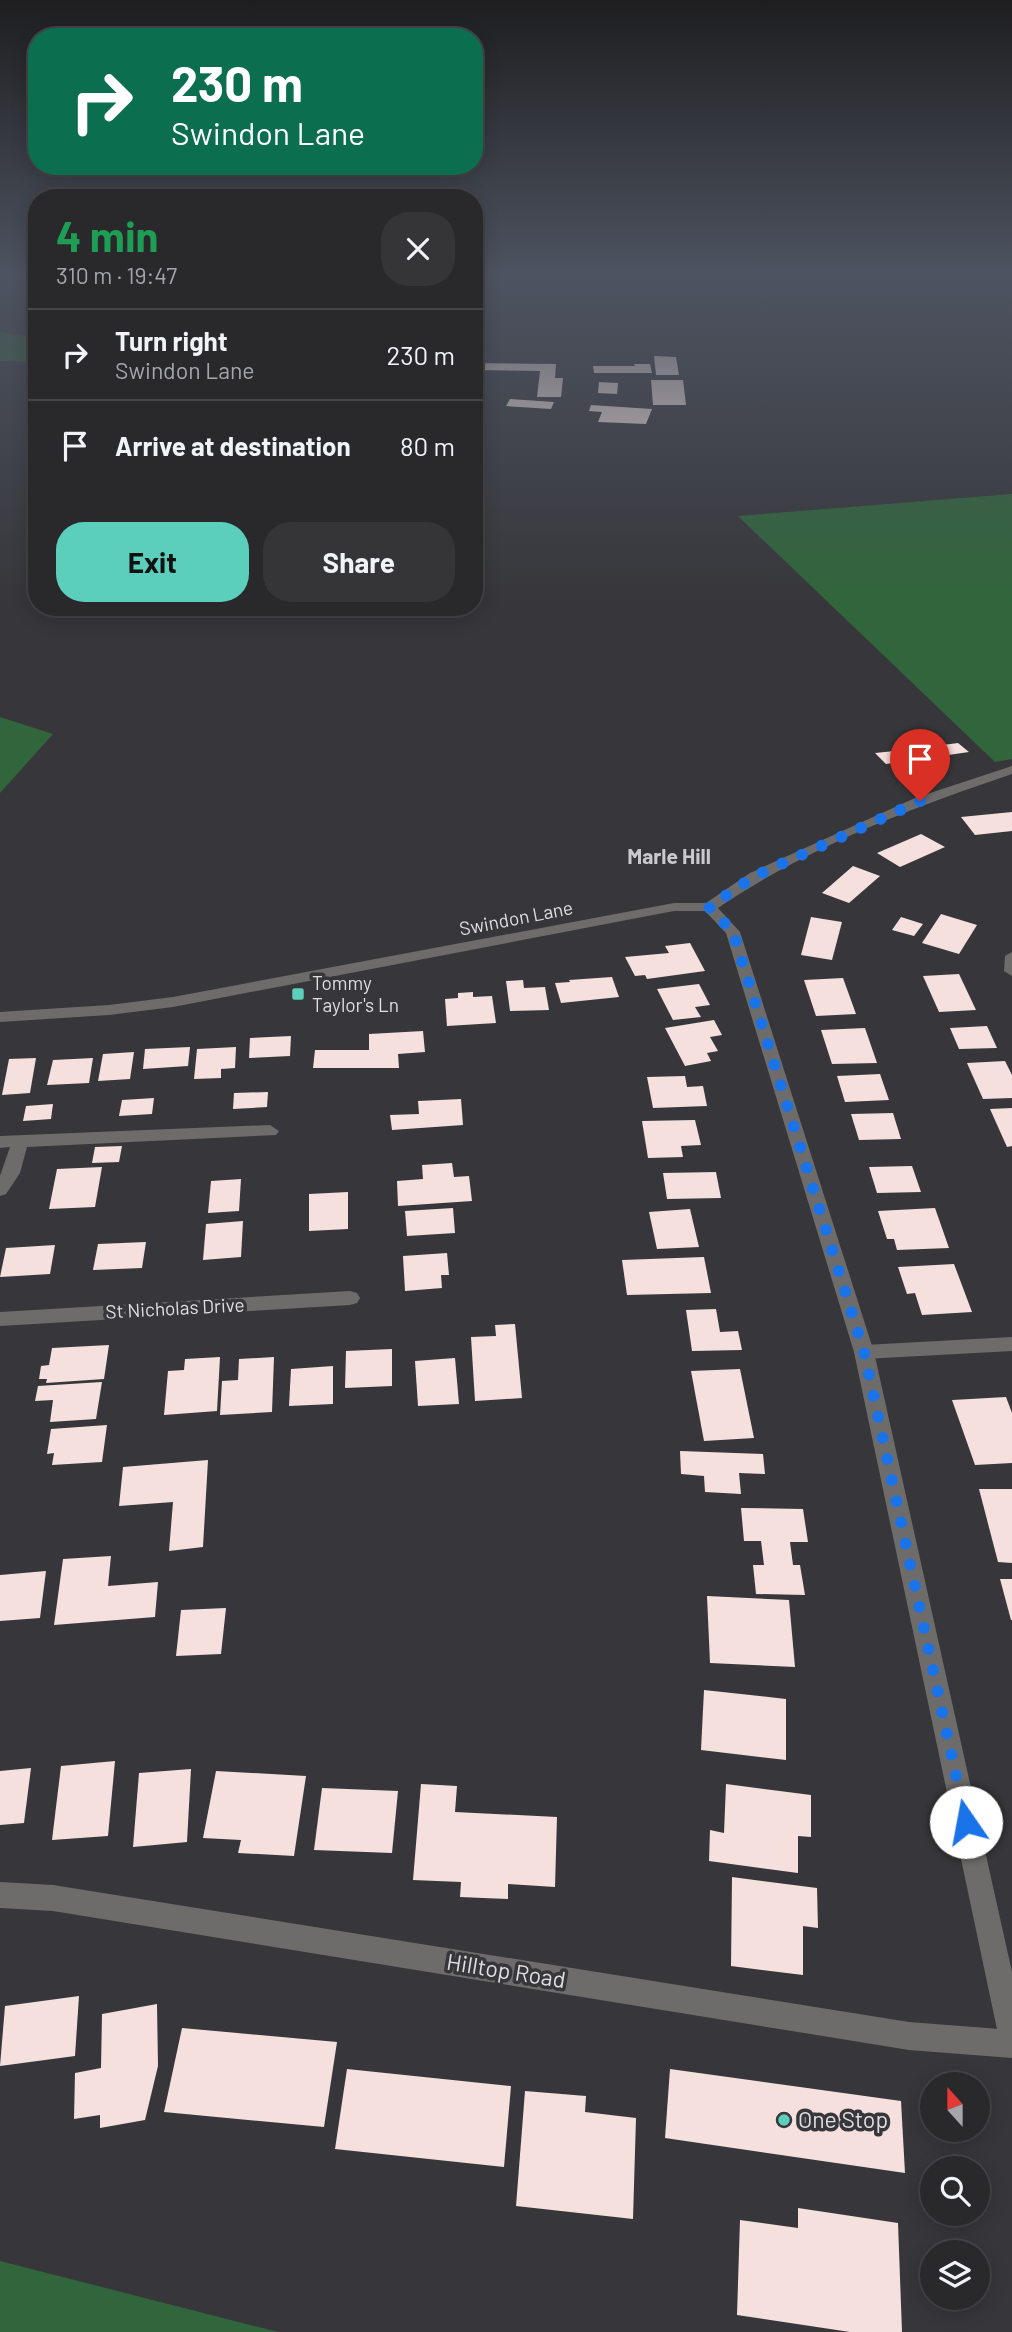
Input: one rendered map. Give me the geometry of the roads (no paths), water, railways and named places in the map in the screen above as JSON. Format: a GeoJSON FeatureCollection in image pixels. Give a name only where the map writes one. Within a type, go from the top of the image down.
{"type":"FeatureCollection","features":[{"type":"Feature","properties":{"kind":"street"},"geometry":{"type":"LineString","coordinates":[[1012,770],[920,801],[755,876],[709,907],[733,932],[864,1352],[1012,2034]]}},
{"type":"Feature","properties":{"kind":"street","name":"Swindon Lane"},"geometry":{"type":"LineString","coordinates":[[0,1017],[109,1010],[173,1002],[674,907],[709,907]]}},
{"type":"Feature","properties":{"kind":"street"},"geometry":{"type":"LineString","coordinates":[[1012,957],[1012,971]]}},
{"type":"Feature","properties":{"kind":"street"},"geometry":{"type":"LineString","coordinates":[[0,1142],[270,1131]]}},
{"type":"Feature","properties":{"kind":"street"},"geometry":{"type":"LineString","coordinates":[[0,1191],[11,1173],[20,1141]]}},
{"type":"Feature","properties":{"kind":"street","name":"St Nicholas Drive"},"geometry":{"type":"LineString","coordinates":[[0,1319],[350,1298]]}},
{"type":"Feature","properties":{"kind":"street"},"geometry":{"type":"LineString","coordinates":[[864,1352],[1012,1344]]}},
{"type":"Feature","properties":{"kind":"street","name":"Hilltop Road"},"geometry":{"type":"LineString","coordinates":[[0,1895],[66,1900],[909,2036],[1012,2044]]}},
{"type":"Feature","properties":{"kind":"place","name":"Tommy Taylor's Ln"},"geometry":{"type":"Point","coordinates":[298,994]}},
{"type":"Feature","properties":{"kind":"place","name":"One Stop"},"geometry":{"type":"Point","coordinates":[784,2120]}},
{"type":"Feature","properties":{"kind":"district","name":"Marle Hill"},"geometry":{"type":"Point","coordinates":[669,857]}}]}
